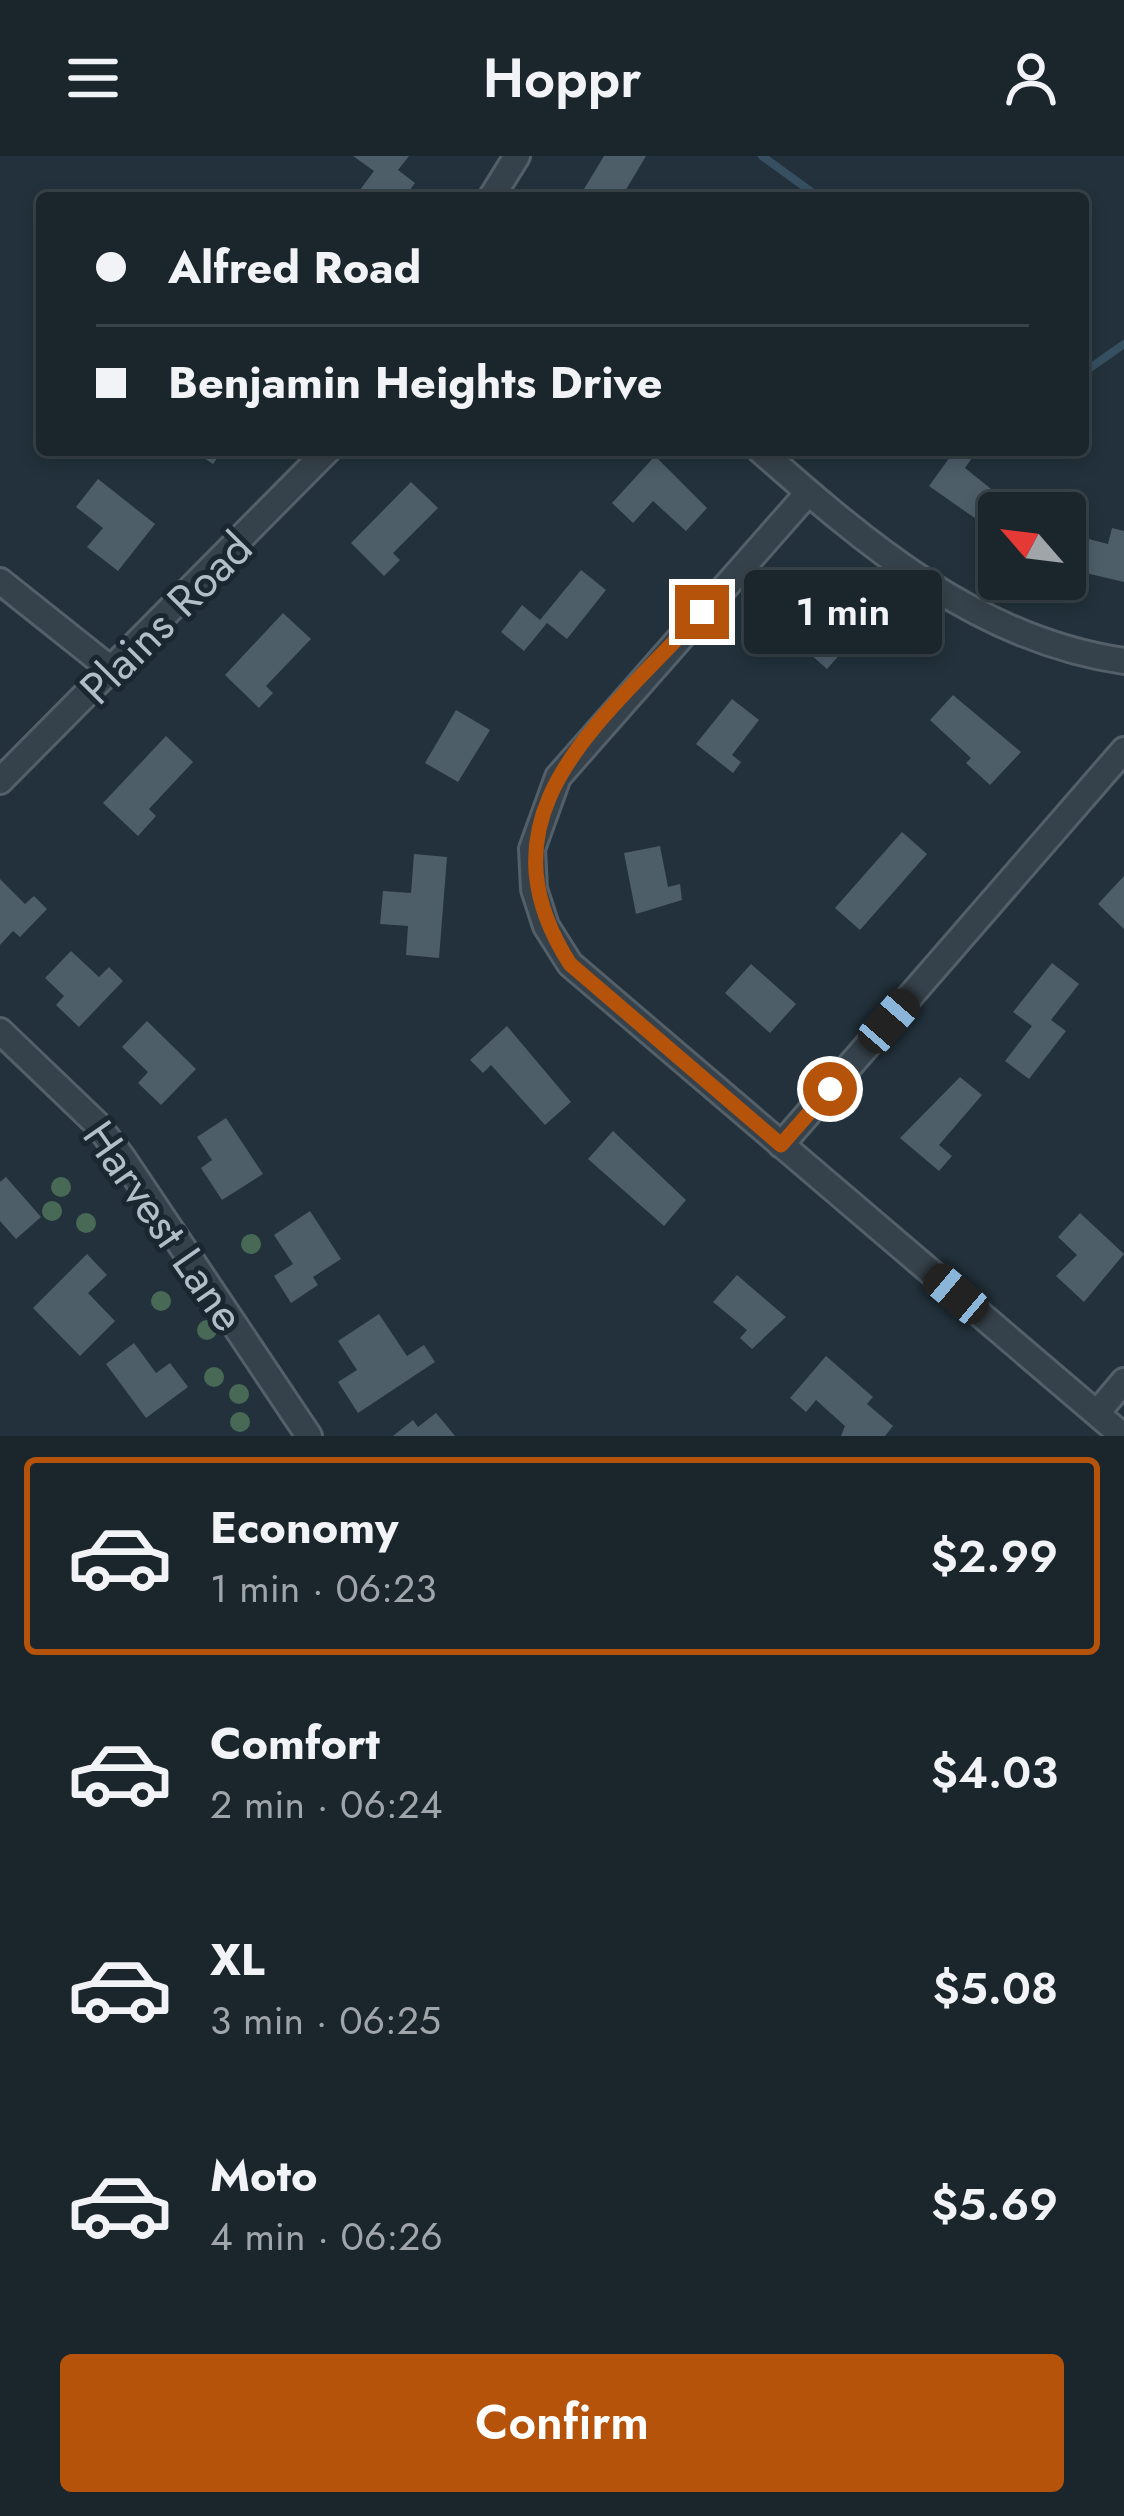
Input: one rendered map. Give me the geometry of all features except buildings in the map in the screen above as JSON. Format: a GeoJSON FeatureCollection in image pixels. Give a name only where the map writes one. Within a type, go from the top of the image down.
{"type":"FeatureCollection","features":[{"type":"Feature","properties":{"kind":"street"},"geometry":{"type":"LineString","coordinates":[[495,192],[517,156]]}},
{"type":"Feature","properties":{"kind":"street","name":"Plains Road"},"geometry":{"type":"LineString","coordinates":[[0,782],[322,456]]}},
{"type":"Feature","properties":{"kind":"street"},"geometry":{"type":"LineString","coordinates":[[767,456],[901,570],[974,611],[1052,644],[1124,661]]}},
{"type":"Feature","properties":{"kind":"street"},"geometry":{"type":"LineString","coordinates":[[808,493],[558,777],[532,849],[534,889],[546,926],[570,964],[1123,1436]]}},
{"type":"Feature","properties":{"kind":"street"},"geometry":{"type":"LineString","coordinates":[[0,581],[113,671]]}},
{"type":"Feature","properties":{"kind":"street"},"geometry":{"type":"LineString","coordinates":[[781,1145],[1124,750]]}},
{"type":"Feature","properties":{"kind":"street","name":"Harvest Lane"},"geometry":{"type":"LineString","coordinates":[[0,1031],[96,1123],[122,1157],[309,1436]]}},
{"type":"Feature","properties":{"kind":"street"},"geometry":{"type":"LineString","coordinates":[[1097,1413],[1124,1382]]}},
{"type":"Feature","properties":{"kind":"waterway"},"geometry":{"type":"LineString","coordinates":[[762,156],[812,192]]}},
{"type":"Feature","properties":{"kind":"waterway"},"geometry":{"type":"LineString","coordinates":[[1089,368],[1124,344]]}},
{"type":"Feature","properties":{"kind":"route"},"geometry":{"type":"LineString","coordinates":[[702,612],[558,777],[532,849],[534,889],[546,926],[570,964],[781,1145],[830,1089]]}}]}
